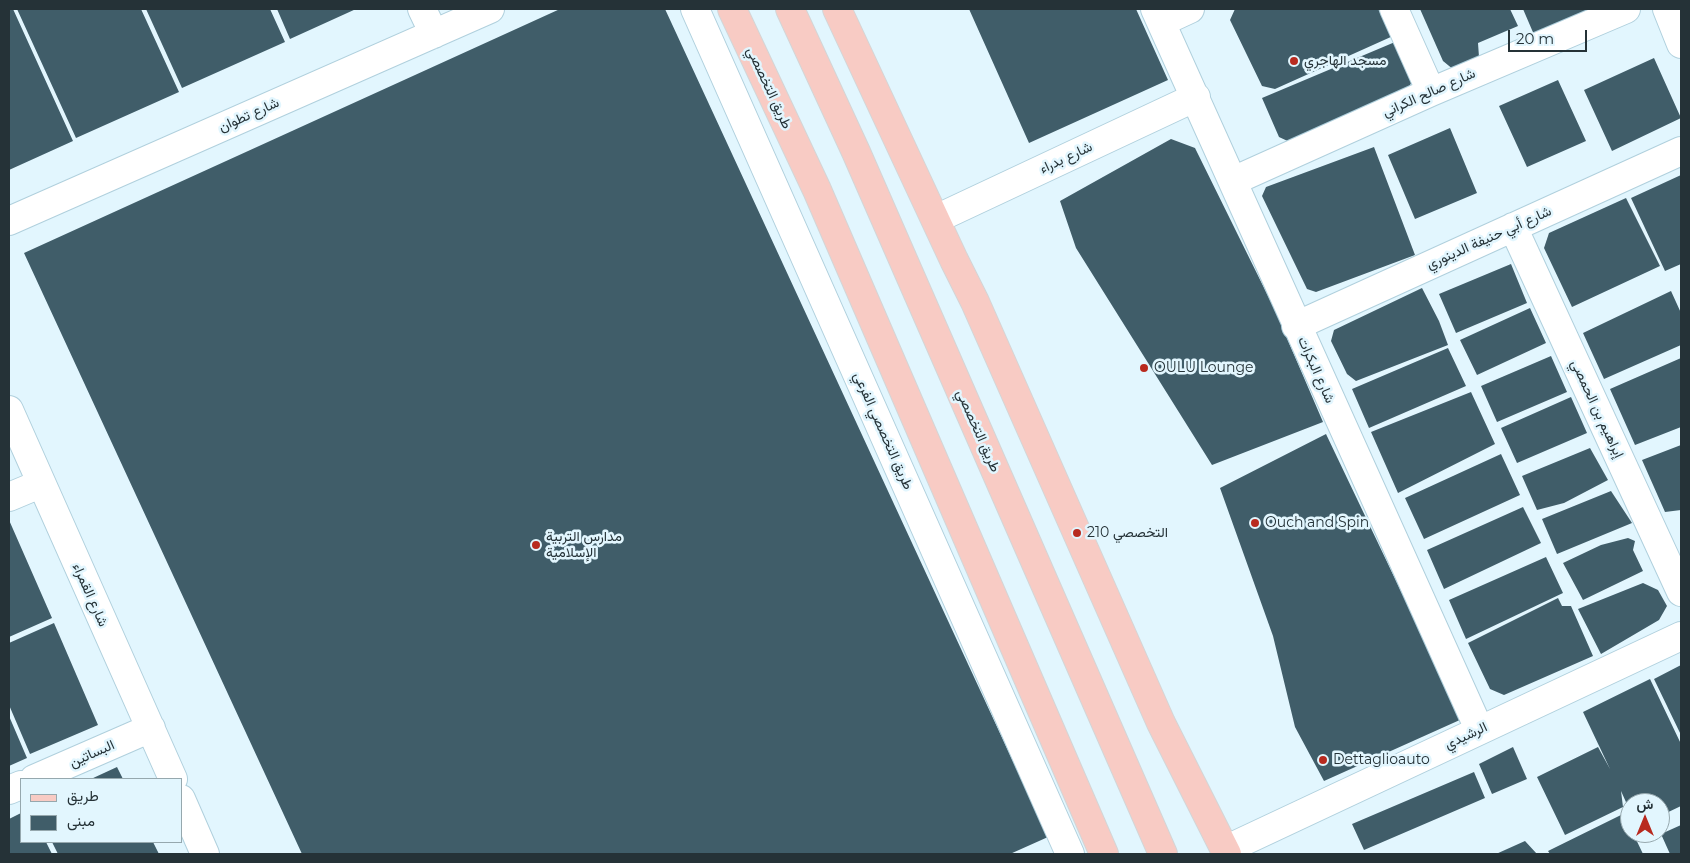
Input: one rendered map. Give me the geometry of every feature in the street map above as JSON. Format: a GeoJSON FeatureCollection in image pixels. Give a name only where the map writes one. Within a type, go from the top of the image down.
{"type":"FeatureCollection","features":[{"type":"Feature","properties":{"kind":"main road","name":"طريق التخصصي"},"geometry":{"type":"LineString","coordinates":[[732,9],[825,208],[1104,854]]}},
{"type":"Feature","properties":{"kind":"main road","name":"طريق التخصصي"},"geometry":{"type":"LineString","coordinates":[[790,9],[856,152],[1163,854]]}},
{"type":"Feature","properties":{"kind":"main road"},"geometry":{"type":"LineString","coordinates":[[837,9],[975,302],[1161,723],[1226,852]]}},
{"type":"Feature","properties":{"kind":"street"},"geometry":{"type":"LineString","coordinates":[[422,9],[434,34]]}},
{"type":"Feature","properties":{"kind":"street","name":"شارع تطوان"},"geometry":{"type":"LineString","coordinates":[[9,221],[490,9]]}},
{"type":"Feature","properties":{"kind":"street","name":"طريق التخصصي الفرعي"},"geometry":{"type":"LineString","coordinates":[[695,9],[1070,854]]}},
{"type":"Feature","properties":{"kind":"street"},"geometry":{"type":"LineString","coordinates":[[1159,15],[1190,9]]}},
{"type":"Feature","properties":{"kind":"street"},"geometry":{"type":"LineString","coordinates":[[1394,9],[1431,92]]}},
{"type":"Feature","properties":{"kind":"street","name":"شارع صالح الكراني"},"geometry":{"type":"LineString","coordinates":[[1233,181],[1431,92],[1626,9]]}},
{"type":"Feature","properties":{"kind":"street"},"geometry":{"type":"LineString","coordinates":[[1667,9],[1681,44]]}},
{"type":"Feature","properties":{"kind":"street","name":"شارع البكرات"},"geometry":{"type":"LineString","coordinates":[[1159,15],[1296,326],[1479,729]]}},
{"type":"Feature","properties":{"kind":"street","name":"شارع بدراء"},"geometry":{"type":"LineString","coordinates":[[936,219],[1196,97]]}},
{"type":"Feature","properties":{"kind":"street","name":"شارع أبي حنيفة الدينوري"},"geometry":{"type":"LineString","coordinates":[[1296,326],[1681,151]]}},
{"type":"Feature","properties":{"kind":"street","name":"إبراهيم بن الحمصي"},"geometry":{"type":"LineString","coordinates":[[1513,227],[1681,592]]}},
{"type":"Feature","properties":{"kind":"street","name":"شارع القمراء"},"geometry":{"type":"LineString","coordinates":[[9,410],[40,484],[173,778]]}},
{"type":"Feature","properties":{"kind":"street"},"geometry":{"type":"LineString","coordinates":[[9,497],[40,484]]}},
{"type":"Feature","properties":{"kind":"street","name":"الرشيدي"},"geometry":{"type":"LineString","coordinates":[[1226,852],[1479,729],[1681,636]]}},
{"type":"Feature","properties":{"kind":"street","name":"البساتين"},"geometry":{"type":"LineString","coordinates":[[36,778],[151,728]]}},
{"type":"Feature","properties":{"kind":"street"},"geometry":{"type":"LineString","coordinates":[[182,801],[205,854]]}},
{"type":"Feature","properties":{"kind":"building"},"geometry":{"type":"Polygon","coordinates":[[[9,9],[13,9],[73,141],[9,170],[9,9]]]}},
{"type":"Feature","properties":{"kind":"building"},"geometry":{"type":"Polygon","coordinates":[[[17,9],[141,9],[179,92],[76,138],[17,9]]]}},
{"type":"Feature","properties":{"kind":"building"},"geometry":{"type":"Polygon","coordinates":[[[146,9],[270,9],[285,42],[182,88],[146,9]]]}},
{"type":"Feature","properties":{"kind":"building"},"geometry":{"type":"Polygon","coordinates":[[[277,9],[356,9],[290,39],[277,9]]]}},
{"type":"Feature","properties":{"kind":"building","name":"مدارس التربية الإسلامية"},"geometry":{"type":"Polygon","coordinates":[[[560,9],[665,9],[1048,837],[1010,854],[302,854],[24,253],[560,9]]]}},
{"type":"Feature","properties":{"kind":"building"},"geometry":{"type":"Polygon","coordinates":[[[969,9],[1136,9],[1168,80],[1029,143],[969,9]]]}},
{"type":"Feature","properties":{"kind":"building","name":"مسجد الهاجري"},"geometry":{"type":"Polygon","coordinates":[[[1235,9],[1378,9],[1393,36],[1275,89],[1262,86],[1230,20],[1235,9]]]}},
{"type":"Feature","properties":{"kind":"building"},"geometry":{"type":"Polygon","coordinates":[[[1420,9],[1510,9],[1518,26],[1478,43],[1479,57],[1454,70],[1443,61],[1420,9]]]}},
{"type":"Feature","properties":{"kind":"building"},"geometry":{"type":"Polygon","coordinates":[[[1523,9],[1601,9],[1535,37],[1523,9]]]}},
{"type":"Feature","properties":{"kind":"building"},"geometry":{"type":"Polygon","coordinates":[[[1395,42],[1412,81],[1406,94],[1294,144],[1279,137],[1262,98],[1395,42]]]}},
{"type":"Feature","properties":{"kind":"building"},"geometry":{"type":"Polygon","coordinates":[[[1654,58],[1681,118],[1612,151],[1584,90],[1654,58]]]}},
{"type":"Feature","properties":{"kind":"building"},"geometry":{"type":"Polygon","coordinates":[[[1558,80],[1586,141],[1527,167],[1499,106],[1558,80]]]}},
{"type":"Feature","properties":{"kind":"building"},"geometry":{"type":"Polygon","coordinates":[[[1450,128],[1477,193],[1415,219],[1388,155],[1450,128]]]}},
{"type":"Feature","properties":{"kind":"building"},"geometry":{"type":"Polygon","coordinates":[[[1171,139],[1195,148],[1274,308],[1323,422],[1212,465],[1076,248],[1060,201],[1171,139]]]}},
{"type":"Feature","properties":{"kind":"building"},"geometry":{"type":"Polygon","coordinates":[[[1374,147],[1415,255],[1316,292],[1307,289],[1262,196],[1266,187],[1374,147]]]}},
{"type":"Feature","properties":{"kind":"building"},"geometry":{"type":"Polygon","coordinates":[[[1681,175],[1681,264],[1665,271],[1631,198],[1681,175]]]}},
{"type":"Feature","properties":{"kind":"building"},"geometry":{"type":"Polygon","coordinates":[[[1626,198],[1660,266],[1572,307],[1544,248],[1549,233],[1626,198]]]}},
{"type":"Feature","properties":{"kind":"building"},"geometry":{"type":"Polygon","coordinates":[[[1511,264],[1527,303],[1456,333],[1439,294],[1511,264]]]}},
{"type":"Feature","properties":{"kind":"building"},"geometry":{"type":"Polygon","coordinates":[[[1422,288],[1439,321],[1448,345],[1356,381],[1347,374],[1331,341],[1334,330],[1422,288]]]}},
{"type":"Feature","properties":{"kind":"building"},"geometry":{"type":"Polygon","coordinates":[[[1671,291],[1681,313],[1681,345],[1604,379],[1583,333],[1671,291]]]}},
{"type":"Feature","properties":{"kind":"building"},"geometry":{"type":"Polygon","coordinates":[[[1530,308],[1546,343],[1477,375],[1460,340],[1530,308]]]}},
{"type":"Feature","properties":{"kind":"building"},"geometry":{"type":"Polygon","coordinates":[[[1448,348],[1466,386],[1369,428],[1352,389],[1448,348]]]}},
{"type":"Feature","properties":{"kind":"building"},"geometry":{"type":"Polygon","coordinates":[[[1551,356],[1567,392],[1497,422],[1481,386],[1551,356]]]}},
{"type":"Feature","properties":{"kind":"building"},"geometry":{"type":"Polygon","coordinates":[[[1681,358],[1681,427],[1635,445],[1610,389],[1681,358]]]}},
{"type":"Feature","properties":{"kind":"building"},"geometry":{"type":"Polygon","coordinates":[[[1471,392],[1495,444],[1398,493],[1371,432],[1471,392]]]}},
{"type":"Feature","properties":{"kind":"building"},"geometry":{"type":"Polygon","coordinates":[[[1571,397],[1587,433],[1517,463],[1501,428],[1571,397]]]}},
{"type":"Feature","properties":{"kind":"building"},"geometry":{"type":"Polygon","coordinates":[[[1326,434],[1462,719],[1324,781],[1295,727],[1273,636],[1220,488],[1326,434]]]}},
{"type":"Feature","properties":{"kind":"building"},"geometry":{"type":"Polygon","coordinates":[[[1681,445],[1681,510],[1665,512],[1642,460],[1681,445]]]}},
{"type":"Feature","properties":{"kind":"building"},"geometry":{"type":"Polygon","coordinates":[[[1590,448],[1608,480],[1564,503],[1537,510],[1522,476],[1590,448]]]}},
{"type":"Feature","properties":{"kind":"building"},"geometry":{"type":"Polygon","coordinates":[[[1501,454],[1520,495],[1424,539],[1405,498],[1501,454]]]}},
{"type":"Feature","properties":{"kind":"building"},"geometry":{"type":"Polygon","coordinates":[[[1611,491],[1632,523],[1557,554],[1542,519],[1611,491]]]}},
{"type":"Feature","properties":{"kind":"building"},"geometry":{"type":"Polygon","coordinates":[[[1523,507],[1541,543],[1444,589],[1427,550],[1523,507]]]}},
{"type":"Feature","properties":{"kind":"building"},"geometry":{"type":"Polygon","coordinates":[[[9,520],[52,618],[9,637],[9,520]]]}},
{"type":"Feature","properties":{"kind":"building"},"geometry":{"type":"Polygon","coordinates":[[[1628,538],[1635,541],[1633,550],[1643,571],[1583,600],[1563,563],[1601,545],[1628,538]]]}},
{"type":"Feature","properties":{"kind":"building"},"geometry":{"type":"Polygon","coordinates":[[[1546,557],[1563,593],[1466,639],[1449,600],[1546,557]]]}},
{"type":"Feature","properties":{"kind":"building"},"geometry":{"type":"Polygon","coordinates":[[[1643,583],[1658,590],[1667,606],[1659,620],[1601,654],[1578,609],[1643,583]]]}},
{"type":"Feature","properties":{"kind":"building"},"geometry":{"type":"Polygon","coordinates":[[[1558,598],[1562,606],[1571,606],[1593,656],[1504,695],[1490,689],[1468,643],[1558,598]]]}},
{"type":"Feature","properties":{"kind":"building"},"geometry":{"type":"Polygon","coordinates":[[[54,623],[98,725],[30,754],[9,705],[9,643],[54,623]]]}},
{"type":"Feature","properties":{"kind":"building"},"geometry":{"type":"Polygon","coordinates":[[[1681,665],[1681,735],[1654,679],[1681,665]]]}},
{"type":"Feature","properties":{"kind":"building"},"geometry":{"type":"Polygon","coordinates":[[[1650,679],[1681,744],[1681,806],[1670,811],[1670,793],[1622,793],[1621,791],[1620,808],[1565,835],[1537,777],[1598,747],[1610,769],[1583,712],[1650,679]]]}},
{"type":"Feature","properties":{"kind":"building"},"geometry":{"type":"Polygon","coordinates":[[[9,716],[27,758],[9,766],[9,716]]]}},
{"type":"Feature","properties":{"kind":"building"},"geometry":{"type":"Polygon","coordinates":[[[1513,747],[1527,779],[1492,794],[1479,764],[1513,747]]]}},
{"type":"Feature","properties":{"kind":"building"},"geometry":{"type":"Polygon","coordinates":[[[117,767],[122,778],[93,778],[117,767]]]}},
{"type":"Feature","properties":{"kind":"building"},"geometry":{"type":"Polygon","coordinates":[[[1474,772],[1485,798],[1364,850],[1352,824],[1474,772]]]}},
{"type":"Feature","properties":{"kind":"building"},"geometry":{"type":"Polygon","coordinates":[[[20,814],[20,843],[46,843],[52,854],[9,854],[9,819],[20,814]]]}},
{"type":"Feature","properties":{"kind":"building"},"geometry":{"type":"Polygon","coordinates":[[[1620,815],[1620,843],[1638,843],[1643,854],[1550,854],[1548,851],[1620,815]]]}},
{"type":"Feature","properties":{"kind":"building"},"geometry":{"type":"Polygon","coordinates":[[[1681,825],[1681,854],[1670,854],[1665,843],[1670,843],[1670,830],[1681,825]]]}},
{"type":"Feature","properties":{"kind":"building"},"geometry":{"type":"Polygon","coordinates":[[[1525,841],[1537,854],[1496,854],[1525,841]]]}},
{"type":"Feature","properties":{"kind":"building"},"geometry":{"type":"Polygon","coordinates":[[[52,843],[154,843],[159,854],[58,854],[52,843]]]}},
{"type":"Feature","properties":{"kind":"place","name":"مسجد الهاجري"},"geometry":{"type":"Point","coordinates":[1294,61]}},
{"type":"Feature","properties":{"kind":"place","name":"OULU Lounge"},"geometry":{"type":"Point","coordinates":[1144,368]}},
{"type":"Feature","properties":{"kind":"place","name":"Ouch and Spin"},"geometry":{"type":"Point","coordinates":[1255,523]}},
{"type":"Feature","properties":{"kind":"place","name":"التخصصي 210"},"geometry":{"type":"Point","coordinates":[1077,533]}},
{"type":"Feature","properties":{"kind":"place","name":"مدارس التربية الإسلامية"},"geometry":{"type":"Point","coordinates":[536,545]}},
{"type":"Feature","properties":{"kind":"place","name":"Dettaglioauto"},"geometry":{"type":"Point","coordinates":[1323,760]}}]}
